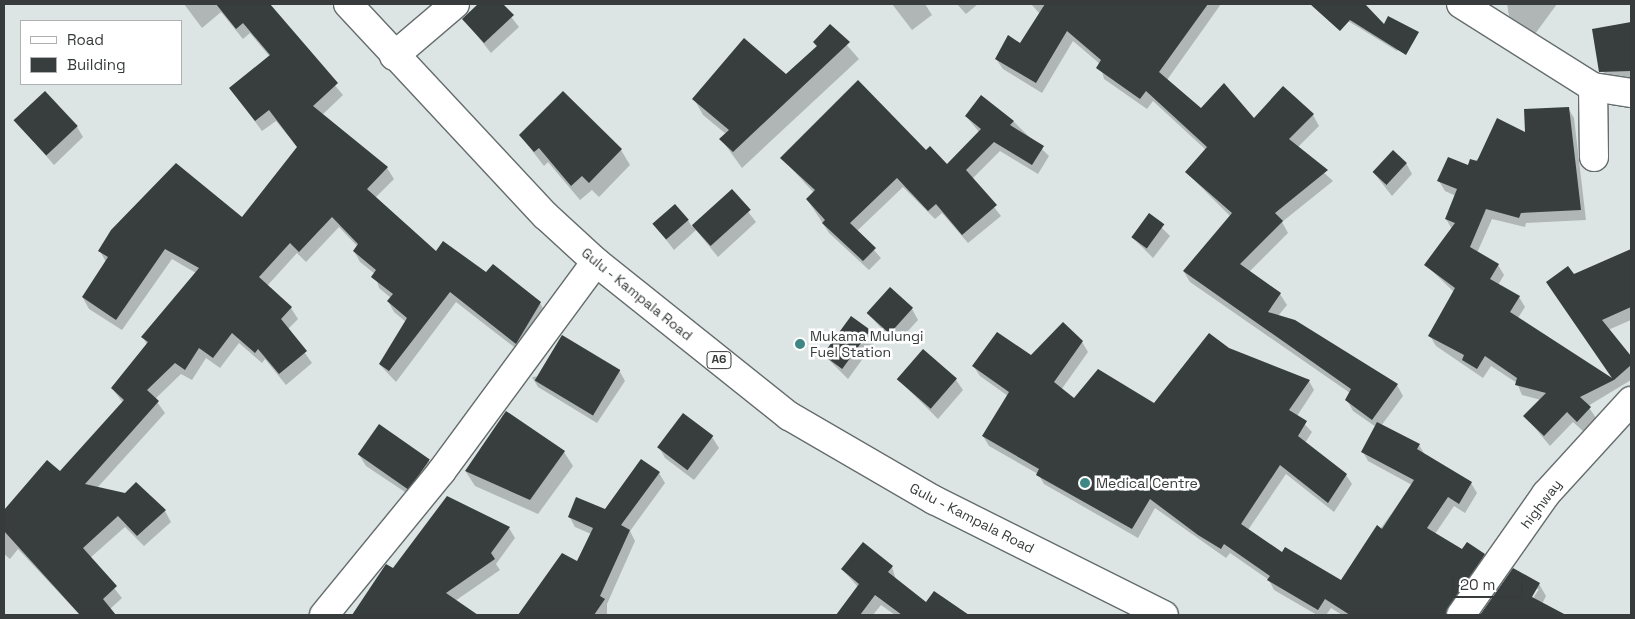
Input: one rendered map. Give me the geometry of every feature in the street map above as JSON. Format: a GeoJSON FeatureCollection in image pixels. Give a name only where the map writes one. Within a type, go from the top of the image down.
{"type":"FeatureCollection","features":[{"type":"Feature","properties":{"kind":"street","name":"Gulu - Kampala Road"},"geometry":{"type":"LineString","coordinates":[[348,4],[394,56],[596,262],[789,416],[934,500],[1164,615]]}},
{"type":"Feature","properties":{"kind":"street"},"geometry":{"type":"LineString","coordinates":[[394,56],[455,4]]}},
{"type":"Feature","properties":{"kind":"street"},"geometry":{"type":"LineString","coordinates":[[1462,4],[1593,87],[1631,93]]}},
{"type":"Feature","properties":{"kind":"street"},"geometry":{"type":"LineString","coordinates":[[1593,87],[1594,157]]}},
{"type":"Feature","properties":{"kind":"street"},"geometry":{"type":"LineString","coordinates":[[324,615],[441,472],[596,262]]}},
{"type":"Feature","properties":{"kind":"street","name":"highway"},"geometry":{"type":"LineString","coordinates":[[1461,615],[1546,494],[1631,401]]}},
{"type":"Feature","properties":{"kind":"building"},"geometry":{"type":"Polygon","coordinates":[[[216,4],[270,4],[338,83],[313,106],[388,167],[367,189],[436,251],[443,241],[486,272],[493,264],[541,302],[516,344],[450,292],[389,371],[379,364],[407,318],[387,301],[393,294],[371,277],[376,270],[353,251],[358,244],[332,217],[299,252],[290,243],[259,277],[292,307],[281,319],[307,351],[279,374],[258,349],[255,353],[232,333],[213,358],[199,348],[185,370],[175,363],[147,390],[159,401],[85,484],[125,493],[136,482],[166,510],[137,536],[118,516],[83,548],[117,586],[103,599],[116,615],[80,615],[4,531],[4,510],[47,460],[60,471],[124,400],[111,388],[148,342],[141,337],[199,268],[165,249],[116,320],[82,297],[108,257],[98,251],[111,230],[176,163],[242,217],[297,147],[269,110],[255,121],[229,88],[270,55],[243,23],[236,29],[216,4]]]}},
{"type":"Feature","properties":{"kind":"building"},"geometry":{"type":"Polygon","coordinates":[[[478,4],[503,4],[514,15],[484,43],[462,19],[478,4]]]}},
{"type":"Feature","properties":{"kind":"building"},"geometry":{"type":"Polygon","coordinates":[[[1045,4],[1208,4],[1159,72],[1201,108],[1224,83],[1254,118],[1283,86],[1314,114],[1289,139],[1328,170],[1275,213],[1283,221],[1240,264],[1281,293],[1268,312],[1295,320],[1398,384],[1372,420],[1345,400],[1351,389],[1183,271],[1232,213],[1185,172],[1207,147],[1146,91],[1140,99],[1096,68],[1101,60],[1067,31],[1036,83],[995,59],[1008,35],[1020,43],[1045,4]]]}},
{"type":"Feature","properties":{"kind":"building"},"geometry":{"type":"Polygon","coordinates":[[[1310,4],[1365,4],[1384,24],[1388,16],[1419,32],[1406,55],[1350,20],[1340,31],[1310,4]]]}},
{"type":"Feature","properties":{"kind":"building"},"geometry":{"type":"Polygon","coordinates":[[[1631,22],[1631,71],[1599,72],[1592,29],[1631,22]]]}},
{"type":"Feature","properties":{"kind":"building"},"geometry":{"type":"Polygon","coordinates":[[[830,24],[850,42],[733,152],[719,139],[729,130],[692,99],[744,38],[786,74],[817,46],[813,42],[830,24]]]}},
{"type":"Feature","properties":{"kind":"building"},"geometry":{"type":"Polygon","coordinates":[[[858,80],[926,150],[930,146],[947,164],[981,129],[965,116],[981,95],[1014,121],[1010,125],[1044,146],[1032,165],[994,142],[966,170],[997,205],[962,235],[936,204],[928,211],[897,178],[850,223],[876,248],[863,261],[822,223],[825,220],[806,199],[815,190],[780,158],[858,80]]]}},
{"type":"Feature","properties":{"kind":"building"},"geometry":{"type":"Polygon","coordinates":[[[45,91],[78,126],[46,155],[14,120],[45,91]]]}},
{"type":"Feature","properties":{"kind":"building"},"geometry":{"type":"Polygon","coordinates":[[[563,91],[622,149],[589,183],[582,176],[571,186],[539,148],[534,152],[519,135],[563,91]]]}},
{"type":"Feature","properties":{"kind":"building"},"geometry":{"type":"Polygon","coordinates":[[[1569,107],[1581,210],[1521,213],[1519,218],[1486,209],[1470,247],[1499,264],[1490,279],[1520,296],[1510,312],[1612,378],[1546,282],[1568,266],[1574,274],[1631,249],[1631,307],[1602,320],[1631,356],[1631,365],[1614,380],[1580,397],[1591,407],[1577,422],[1567,412],[1544,436],[1523,416],[1546,393],[1515,385],[1517,378],[1485,356],[1477,369],[1462,360],[1464,355],[1428,336],[1455,288],[1424,265],[1455,223],[1445,219],[1457,189],[1437,181],[1448,157],[1468,165],[1470,159],[1477,161],[1497,118],[1525,132],[1524,109],[1569,107]]]}},
{"type":"Feature","properties":{"kind":"building"},"geometry":{"type":"Polygon","coordinates":[[[1393,150],[1407,163],[1386,185],[1373,172],[1393,150]]]}},
{"type":"Feature","properties":{"kind":"building"},"geometry":{"type":"Polygon","coordinates":[[[732,189],[751,210],[711,246],[692,225],[732,189]]]}},
{"type":"Feature","properties":{"kind":"building"},"geometry":{"type":"Polygon","coordinates":[[[675,204],[689,220],[666,240],[652,224],[675,204]]]}},
{"type":"Feature","properties":{"kind":"building"},"geometry":{"type":"Polygon","coordinates":[[[1149,213],[1164,224],[1147,248],[1131,237],[1149,213]]]}},
{"type":"Feature","properties":{"kind":"building"},"geometry":{"type":"Polygon","coordinates":[[[890,287],[913,308],[890,334],[867,313],[890,287]]]}},
{"type":"Feature","properties":{"kind":"building"},"geometry":{"type":"Polygon","coordinates":[[[851,316],[870,330],[842,369],[823,355],[851,316]]]}},
{"type":"Feature","properties":{"kind":"building"},"geometry":{"type":"Polygon","coordinates":[[[1063,322],[1083,341],[1054,382],[1074,398],[1098,369],[1154,403],[1209,333],[1229,348],[1310,380],[1289,410],[1307,421],[1298,436],[1347,474],[1328,503],[1280,465],[1241,524],[1282,552],[1285,547],[1341,580],[1377,525],[1382,529],[1414,480],[1361,452],[1377,422],[1420,444],[1417,449],[1472,482],[1459,504],[1448,497],[1427,528],[1462,549],[1467,542],[1485,554],[1446,615],[1350,615],[1325,599],[1318,610],[1267,580],[1270,576],[1224,544],[1221,549],[1198,535],[1150,499],[1132,529],[1036,475],[1039,469],[982,436],[1009,392],[972,366],[997,332],[1031,355],[1063,322]]]}},
{"type":"Feature","properties":{"kind":"building"},"geometry":{"type":"Polygon","coordinates":[[[562,335],[620,370],[593,415],[535,380],[562,335]]]}},
{"type":"Feature","properties":{"kind":"building"},"geometry":{"type":"Polygon","coordinates":[[[923,349],[957,379],[931,409],[897,379],[923,349]]]}},
{"type":"Feature","properties":{"kind":"building"},"geometry":{"type":"Polygon","coordinates":[[[506,411],[565,451],[530,500],[465,471],[506,411]]]}},
{"type":"Feature","properties":{"kind":"building"},"geometry":{"type":"Polygon","coordinates":[[[683,413],[713,436],[687,470],[657,447],[683,413]]]}},
{"type":"Feature","properties":{"kind":"building"},"geometry":{"type":"Polygon","coordinates":[[[379,424],[430,460],[409,490],[358,454],[379,424]]]}},
{"type":"Feature","properties":{"kind":"building"},"geometry":{"type":"Polygon","coordinates":[[[641,459],[660,472],[621,525],[630,530],[600,596],[605,599],[594,615],[518,615],[562,553],[577,561],[593,528],[568,517],[576,497],[605,509],[641,459]]]}},
{"type":"Feature","properties":{"kind":"building"},"geometry":{"type":"Polygon","coordinates":[[[447,496],[510,527],[491,553],[495,559],[446,593],[478,615],[352,615],[386,564],[393,568],[447,496]]]}},
{"type":"Feature","properties":{"kind":"building"},"geometry":{"type":"Polygon","coordinates":[[[863,542],[893,566],[888,572],[926,602],[934,591],[969,615],[902,615],[875,595],[860,615],[836,615],[859,584],[841,569],[863,542]]]}},
{"type":"Feature","properties":{"kind":"building"},"geometry":{"type":"Polygon","coordinates":[[[1513,568],[1540,583],[1532,597],[1566,615],[1480,615],[1513,568]]]}},
{"type":"Feature","properties":{"kind":"place","name":"Mukama Mulungi Fuel Station"},"geometry":{"type":"Point","coordinates":[800,344]}},
{"type":"Feature","properties":{"kind":"place","name":"Medical Centre"},"geometry":{"type":"Point","coordinates":[1085,483]}}]}
